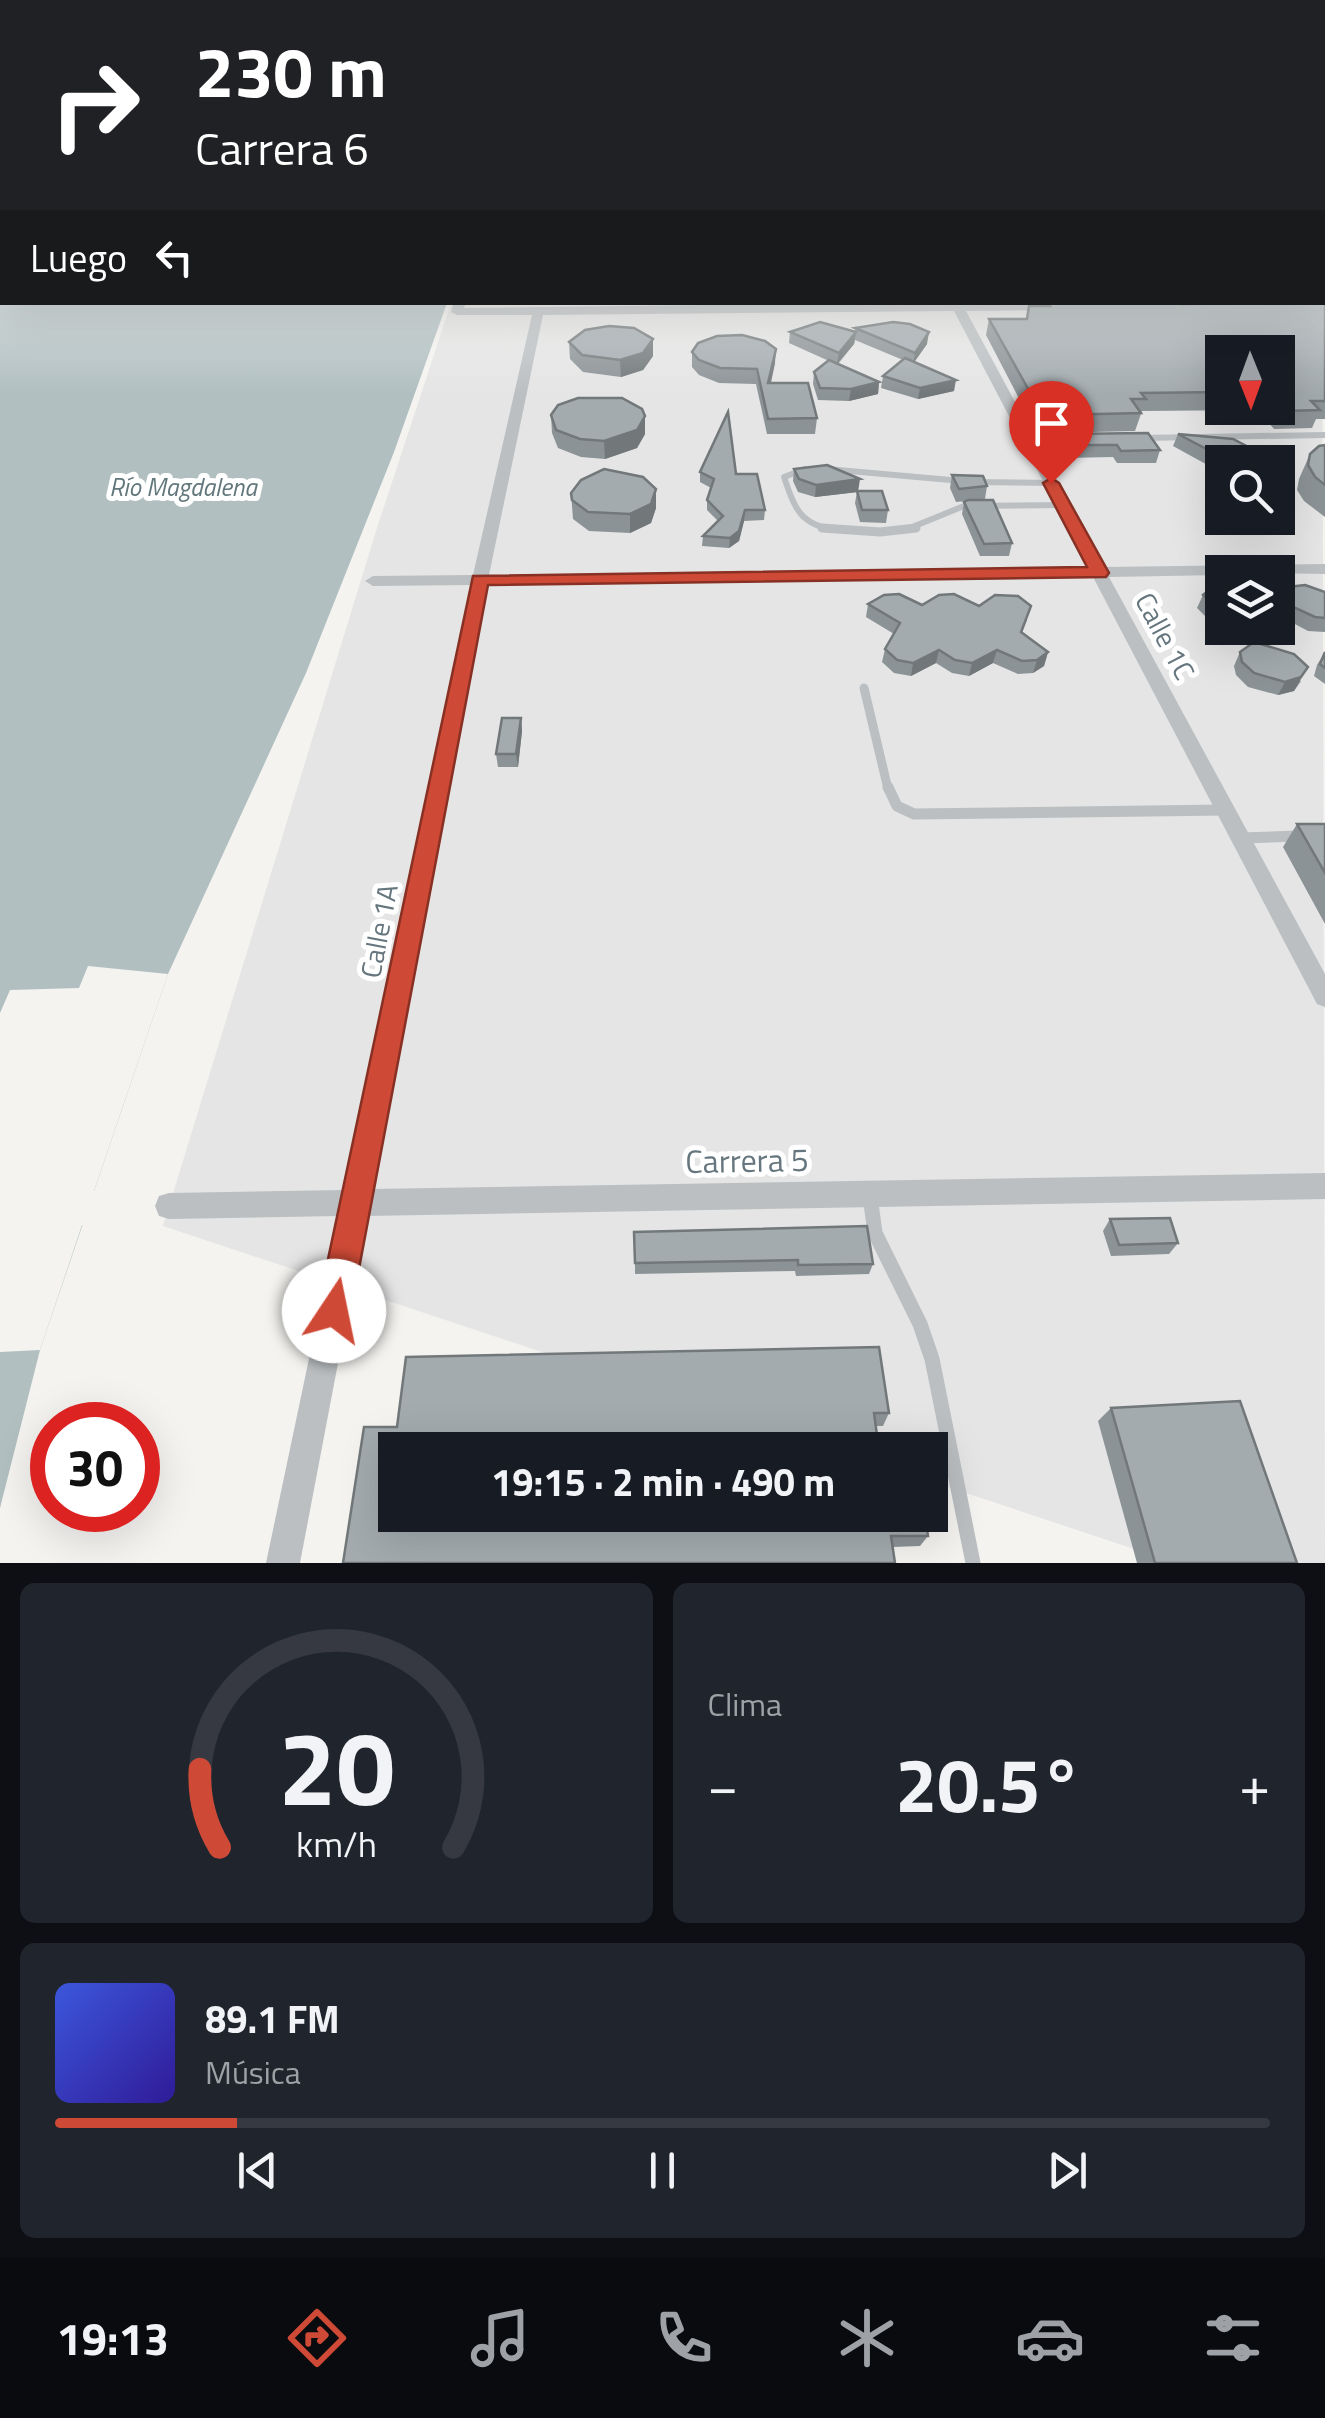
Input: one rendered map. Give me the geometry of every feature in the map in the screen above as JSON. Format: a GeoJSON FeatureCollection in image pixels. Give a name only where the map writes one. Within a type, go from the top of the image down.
{"type":"FeatureCollection","features":[{"type":"Feature","properties":{"kind":"street"},"geometry":{"type":"LineString","coordinates":[[457,312],[538,316],[1074,307]]}},
{"type":"Feature","properties":{"kind":"street"},"geometry":{"type":"LineString","coordinates":[[958,309],[1057,315]]}},
{"type":"Feature","properties":{"kind":"street","name":"Calle 1C"},"geometry":{"type":"LineString","coordinates":[[958,309],[1325,996]]}},
{"type":"Feature","properties":{"kind":"street","name":"Calle 1A"},"geometry":{"type":"LineString","coordinates":[[282,1563],[480,580],[538,316]]}},
{"type":"Feature","properties":{"kind":"street"},"geometry":{"type":"LineString","coordinates":[[373,580],[1325,569]]}},
{"type":"Feature","properties":{"kind":"street","name":"Carrera 5"},"geometry":{"type":"LineString","coordinates":[[169,1206],[1325,1186]]}},
{"type":"Feature","properties":{"kind":"lane"},"geometry":{"type":"LineString","coordinates":[[1135,438],[1325,436]]}},
{"type":"Feature","properties":{"kind":"lane"},"geometry":{"type":"LineString","coordinates":[[1028,440],[1078,439]]}},
{"type":"Feature","properties":{"kind":"lane"},"geometry":{"type":"LineString","coordinates":[[1051,483],[973,482],[810,468],[784,476],[799,516],[824,529],[890,532],[918,528],[949,508],[1063,505]]}},
{"type":"Feature","properties":{"kind":"lane"},"geometry":{"type":"LineString","coordinates":[[864,688],[890,796],[897,806],[914,814],[1226,810]]}},
{"type":"Feature","properties":{"kind":"lane"},"geometry":{"type":"LineString","coordinates":[[1240,838],[1325,836]]}},
{"type":"Feature","properties":{"kind":"lane"},"geometry":{"type":"LineString","coordinates":[[870,1194],[876,1233],[932,1358],[973,1563]]}},
{"type":"Feature","properties":{"kind":"shaded area"},"geometry":{"type":"Polygon","coordinates":[[[450,305],[1322,305],[1325,1563],[1176,1563],[948,1487],[948,1432],[782,1432],[163,1226],[376,531],[450,305]]]}},
{"type":"Feature","properties":{"kind":"water","name":"Río Magdalena"},"geometry":{"type":"Polygon","coordinates":[[[0,305],[446,305],[394,452],[306,673],[168,974],[40,1350],[0,1508],[0,305]]]}},
{"type":"Feature","properties":{"kind":"pier"},"geometry":{"type":"Polygon","coordinates":[[[88,966],[168,974],[94,1191],[99,1192],[87,1225],[82,1225],[40,1350],[0,1352],[0,1013],[10,990],[79,988],[88,966]]]}},
{"type":"Feature","properties":{"kind":"building"},"geometry":{"type":"Polygon","coordinates":[[[1325,305],[1325,401],[1311,401],[1320,410],[1295,411],[1295,335],[1205,335],[1205,392],[1141,393],[1146,399],[1131,399],[1141,413],[1056,415],[1045,394],[1031,394],[989,319],[1027,319],[1029,306],[1325,305]]]}},
{"type":"Feature","properties":{"kind":"building"},"geometry":{"type":"Polygon","coordinates":[[[820,322],[856,332],[839,353],[790,332],[820,322]]]}},
{"type":"Feature","properties":{"kind":"building"},"geometry":{"type":"Polygon","coordinates":[[[893,322],[929,332],[915,353],[855,328],[893,322]]]}},
{"type":"Feature","properties":{"kind":"building"},"geometry":{"type":"Polygon","coordinates":[[[609,326],[634,328],[653,339],[643,353],[620,360],[582,355],[569,342],[585,330],[609,326]]]}},
{"type":"Feature","properties":{"kind":"building"},"geometry":{"type":"Polygon","coordinates":[[[742,335],[765,341],[776,349],[768,383],[808,383],[817,418],[768,419],[757,369],[720,368],[699,360],[692,352],[698,343],[717,336],[742,335]]]}},
{"type":"Feature","properties":{"kind":"building"},"geometry":{"type":"Polygon","coordinates":[[[905,358],[956,380],[920,388],[883,376],[905,358]]]}},
{"type":"Feature","properties":{"kind":"building"},"geometry":{"type":"Polygon","coordinates":[[[829,360],[879,382],[851,389],[820,388],[814,372],[829,360]]]}},
{"type":"Feature","properties":{"kind":"building"},"geometry":{"type":"Polygon","coordinates":[[[578,398],[622,398],[642,409],[645,416],[637,430],[604,441],[580,439],[556,430],[551,415],[558,405],[578,398]]]}},
{"type":"Feature","properties":{"kind":"building"},"geometry":{"type":"Polygon","coordinates":[[[728,412],[736,474],[757,474],[765,510],[745,510],[739,531],[730,538],[703,536],[723,516],[707,500],[714,479],[700,472],[728,412]]]}},
{"type":"Feature","properties":{"kind":"building"},"geometry":{"type":"Polygon","coordinates":[[[1148,433],[1160,450],[1121,451],[1117,445],[1069,445],[1062,434],[1148,433]]]}},
{"type":"Feature","properties":{"kind":"building"},"geometry":{"type":"Polygon","coordinates":[[[1178,434],[1233,439],[1244,445],[1205,445],[1205,448],[1178,434]]]}},
{"type":"Feature","properties":{"kind":"building"},"geometry":{"type":"Polygon","coordinates":[[[1325,445],[1325,485],[1308,465],[1310,454],[1325,445]]]}},
{"type":"Feature","properties":{"kind":"building"},"geometry":{"type":"Polygon","coordinates":[[[827,465],[860,479],[816,485],[799,479],[794,469],[827,465]]]}},
{"type":"Feature","properties":{"kind":"building"},"geometry":{"type":"Polygon","coordinates":[[[604,469],[643,477],[656,489],[651,504],[630,514],[588,512],[572,500],[571,493],[581,480],[604,469]]]}},
{"type":"Feature","properties":{"kind":"building"},"geometry":{"type":"Polygon","coordinates":[[[952,475],[983,476],[987,486],[959,489],[952,475]]]}},
{"type":"Feature","properties":{"kind":"building"},"geometry":{"type":"Polygon","coordinates":[[[857,491],[882,491],[888,510],[862,510],[857,491]]]}},
{"type":"Feature","properties":{"kind":"building"},"geometry":{"type":"Polygon","coordinates":[[[993,500],[1012,543],[984,544],[964,502],[993,500]]]}},
{"type":"Feature","properties":{"kind":"building"},"geometry":{"type":"Polygon","coordinates":[[[1305,585],[1325,592],[1325,618],[1295,608],[1295,586],[1305,585]]]}},
{"type":"Feature","properties":{"kind":"building"},"geometry":{"type":"Polygon","coordinates":[[[899,594],[922,605],[939,595],[954,594],[979,606],[995,595],[1018,596],[1031,606],[1021,632],[1048,652],[1037,660],[1022,661],[997,650],[972,663],[955,660],[939,650],[913,663],[897,660],[885,649],[900,623],[868,604],[884,595],[899,594]]]}},
{"type":"Feature","properties":{"kind":"building"},"geometry":{"type":"Polygon","coordinates":[[[1250,645],[1264,645],[1294,654],[1308,667],[1301,677],[1285,682],[1254,673],[1242,662],[1240,652],[1250,645]]]}},
{"type":"Feature","properties":{"kind":"building"},"geometry":{"type":"Polygon","coordinates":[[[502,718],[521,718],[516,754],[496,754],[502,718]]]}},
{"type":"Feature","properties":{"kind":"building"},"geometry":{"type":"Polygon","coordinates":[[[1297,824],[1325,824],[1325,873],[1297,824]]]}},
{"type":"Feature","properties":{"kind":"building"},"geometry":{"type":"Polygon","coordinates":[[[1170,1218],[1178,1243],[1119,1245],[1110,1219],[1170,1218]]]}},
{"type":"Feature","properties":{"kind":"building"},"geometry":{"type":"Polygon","coordinates":[[[867,1226],[873,1264],[798,1265],[798,1260],[635,1263],[634,1232],[867,1226]]]}},
{"type":"Feature","properties":{"kind":"building"},"geometry":{"type":"Polygon","coordinates":[[[879,1347],[889,1413],[874,1413],[877,1432],[378,1432],[378,1532],[927,1532],[928,1536],[891,1536],[895,1563],[343,1563],[364,1427],[397,1427],[406,1357],[879,1347]]]}},
{"type":"Feature","properties":{"kind":"building"},"geometry":{"type":"Polygon","coordinates":[[[1240,1401],[1297,1563],[1155,1563],[1111,1408],[1240,1401]]]}},
{"type":"Feature","properties":{"kind":"route"},"geometry":{"type":"LineString","coordinates":[[334,1311],[480,580],[1100,573],[1051,483]]}}]}
